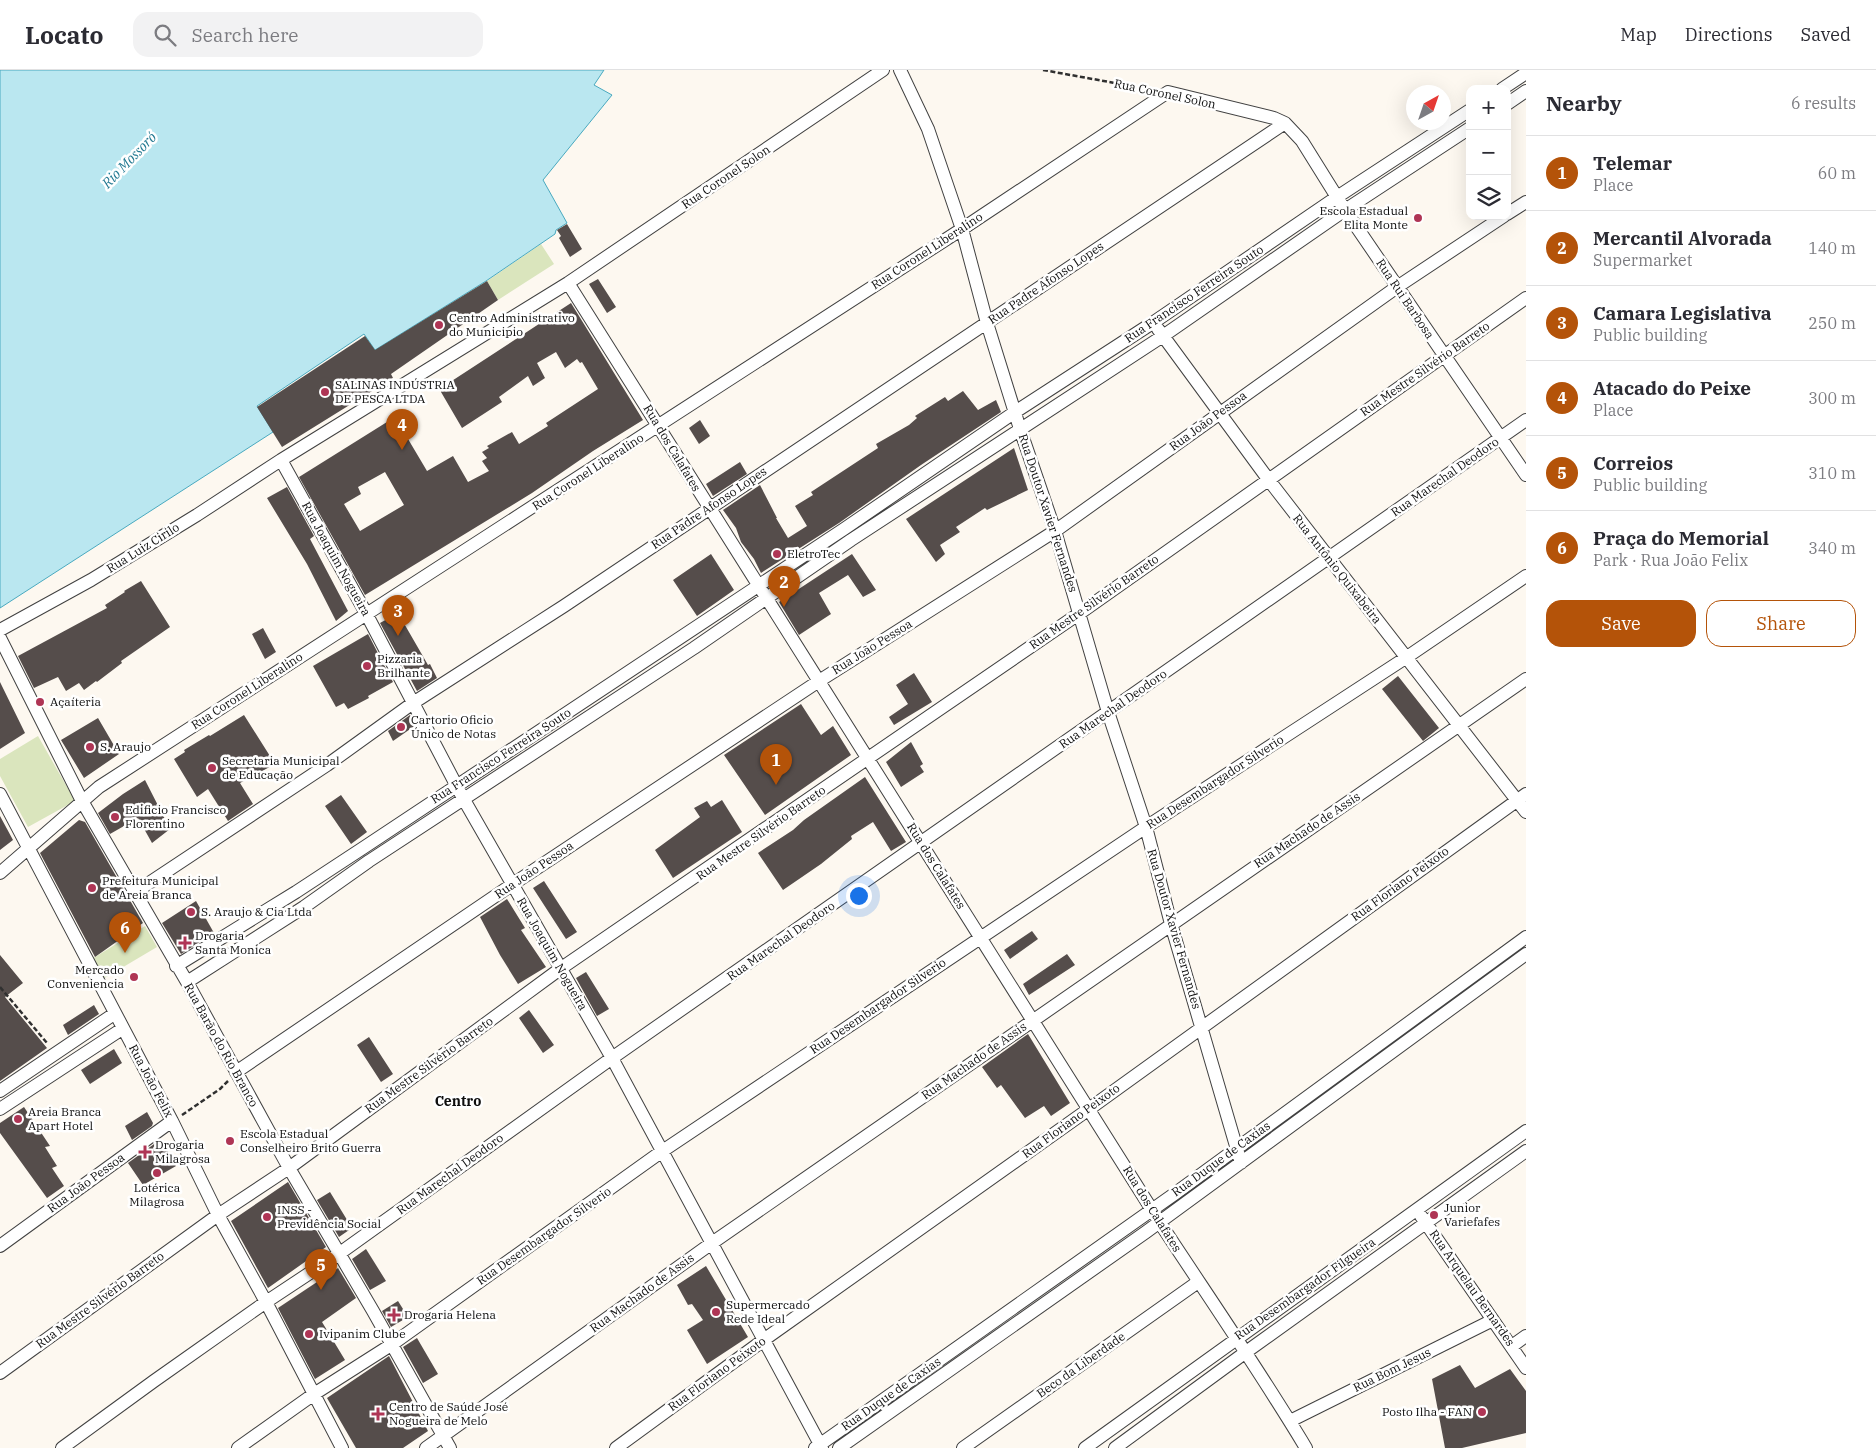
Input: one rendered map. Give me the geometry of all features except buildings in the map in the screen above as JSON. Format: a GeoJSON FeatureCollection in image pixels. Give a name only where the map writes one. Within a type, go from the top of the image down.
{"type":"FeatureCollection","features":[{"type":"Feature","properties":{"kind":"street","name":"Rua Coronel Solon"},"geometry":{"type":"LineString","coordinates":[[281,460],[568,283],[883,70]]}},
{"type":"Feature","properties":{"kind":"street","name":"Rua Doutor Xavier Fernandes"},"geometry":{"type":"LineString","coordinates":[[900,70],[928,129],[962,230],[987,323],[1020,429],[1056,531],[1108,712],[1146,827],[1171,924],[1241,1163]]}},
{"type":"Feature","properties":{"kind":"street"},"geometry":{"type":"LineString","coordinates":[[1508,85],[1526,73]]}},
{"type":"Feature","properties":{"kind":"street","name":"Rua Coronel Solon"},"geometry":{"type":"LineString","coordinates":[[1168,92],[1274,118],[1285,123]]}},
{"type":"Feature","properties":{"kind":"street","name":"Rua Coronel Liberalino"},"geometry":{"type":"LineString","coordinates":[[0,873],[99,787],[962,230],[1168,92]]}},
{"type":"Feature","properties":{"kind":"street"},"geometry":{"type":"LineString","coordinates":[[1511,101],[1526,92]]}},
{"type":"Feature","properties":{"kind":"street","name":"Rua Francisco Ferreira Souto"},"geometry":{"type":"LineString","coordinates":[[176,966],[296,892],[378,838],[456,784],[844,529],[1015,412],[1154,322],[1337,197],[1466,113]]}},
{"type":"Feature","properties":{"kind":"street","name":"Rua Rui Barbosa"},"geometry":{"type":"LineString","coordinates":[[1285,123],[1302,141],[1345,210],[1526,475]]}},
{"type":"Feature","properties":{"kind":"street","name":"Rua Padre Afonso Lopes"},"geometry":{"type":"LineString","coordinates":[[134,893],[327,765],[413,702],[564,606],[1285,123]]}},
{"type":"Feature","properties":{"kind":"street","name":"Rua Francisco Ferreira Souto"},"geometry":{"type":"LineString","coordinates":[[186,982],[304,906],[463,798],[632,689],[851,540],[1162,336],[1345,210],[1467,130]]}},
{"type":"Feature","properties":{"kind":"street","name":"Rua João Pessoa"},"geometry":{"type":"LineString","coordinates":[[1511,212],[1526,202]]}},
{"type":"Feature","properties":{"kind":"street","name":"Rua João Pessoa"},"geometry":{"type":"LineString","coordinates":[[236,1072],[512,884],[819,681],[1056,531],[1397,287],[1498,220]]}},
{"type":"Feature","properties":{"kind":"street","name":"Rua dos Calafates"},"geometry":{"type":"LineString","coordinates":[[568,283],[659,426],[708,508],[869,758],[1198,1282],[1237,1337],[1306,1448]]}},
{"type":"Feature","properties":{"kind":"street","name":"Rua Mestre Silvério Barreto"},"geometry":{"type":"LineString","coordinates":[[0,1373],[218,1215],[289,1168],[560,969],[1080,612],[1526,298]]}},
{"type":"Feature","properties":{"kind":"street","name":"Rua Antônio Quixabeira"},"geometry":{"type":"LineString","coordinates":[[1154,322],[1162,336],[1268,480],[1329,559],[1460,725],[1521,797],[1526,812]]}},
{"type":"Feature","properties":{"kind":"street","name":"Rua Marechal Deodoro"},"geometry":{"type":"LineString","coordinates":[[62,1448],[266,1302],[340,1253],[612,1058],[1526,420]]}},
{"type":"Feature","properties":{"kind":"street","name":"Rua Joaquim Nogueira"},"geometry":{"type":"LineString","coordinates":[[281,460],[367,615],[463,798],[612,1058],[764,1339],[819,1447]]}},
{"type":"Feature","properties":{"kind":"street","name":"Rua Luiz Cirilo"},"geometry":{"type":"LineString","coordinates":[[0,630],[91,580],[198,515],[281,460]]}},
{"type":"Feature","properties":{"kind":"street"},"geometry":{"type":"LineString","coordinates":[[919,478],[926,490]]}},
{"type":"Feature","properties":{"kind":"street"},"geometry":{"type":"LineString","coordinates":[[844,529],[851,540]]}},
{"type":"Feature","properties":{"kind":"street","name":"Rua Desembargador Silverio"},"geometry":{"type":"LineString","coordinates":[[238,1448],[314,1394],[391,1345],[662,1152],[1146,827],[1407,657],[1526,576]]}},
{"type":"Feature","properties":{"kind":"street","name":"Rua Barão do Rio Branco"},"geometry":{"type":"LineString","coordinates":[[0,638],[82,801],[186,982],[289,1168],[340,1253],[450,1448]]}},
{"type":"Feature","properties":{"kind":"street"},"geometry":{"type":"LineString","coordinates":[[624,675],[632,689]]}},
{"type":"Feature","properties":{"kind":"street","name":"Rua Machado de Assis"},"geometry":{"type":"LineString","coordinates":[[426,1448],[712,1242],[1526,679]]}},
{"type":"Feature","properties":{"kind":"street","name":"Rua João Felix"},"geometry":{"type":"LineString","coordinates":[[0,794],[114,1014],[172,1121],[218,1215],[266,1302],[342,1448]]}},
{"type":"Feature","properties":{"kind":"street","name":"Rua Floriano Peixoto"},"geometry":{"type":"LineString","coordinates":[[616,1448],[764,1339],[1521,797]]}},
{"type":"Feature","properties":{"kind":"street"},"geometry":{"type":"LineString","coordinates":[[378,838],[387,849]]}},
{"type":"Feature","properties":{"kind":"street"},"geometry":{"type":"LineString","coordinates":[[296,892],[304,906]]}},
{"type":"Feature","properties":{"kind":"street","name":"Rua Duque de Caxias"},"geometry":{"type":"LineString","coordinates":[[819,1447],[1152,1209],[1526,937]]}},
{"type":"Feature","properties":{"kind":"street","name":"Rua Duque de Caxias"},"geometry":{"type":"LineString","coordinates":[[839,1448],[1241,1163],[1526,954]]}},
{"type":"Feature","properties":{"kind":"street"},"geometry":{"type":"LineString","coordinates":[[114,1014],[0,1092],[4,1107],[122,1029]]}},
{"type":"Feature","properties":{"kind":"street"},"geometry":{"type":"LineString","coordinates":[[29,1072],[37,1084]]}},
{"type":"Feature","properties":{"kind":"street","name":"Rua João Pessoa"},"geometry":{"type":"LineString","coordinates":[[0,1246],[172,1121]]}},
{"type":"Feature","properties":{"kind":"street","name":"Rua Desembargador Filgueira"},"geometry":{"type":"LineString","coordinates":[[1085,1448],[1526,1130]]}},
{"type":"Feature","properties":{"kind":"street","name":"Rua Desembargador Filgueira"},"geometry":{"type":"LineString","coordinates":[[1115,1448],[1526,1151]]}},
{"type":"Feature","properties":{"kind":"street","name":"Rua Arquelau Bernardes"},"geometry":{"type":"LineString","coordinates":[[1417,1209],[1526,1368]]}},
{"type":"Feature","properties":{"kind":"street","name":"Beco da Liberdade"},"geometry":{"type":"LineString","coordinates":[[963,1448],[1198,1282]]}},
{"type":"Feature","properties":{"kind":"street","name":"Rua Bom Jesus"},"geometry":{"type":"LineString","coordinates":[[1290,1421],[1494,1320]]}},
{"type":"Feature","properties":{"kind":"street"},"geometry":{"type":"LineString","coordinates":[[1512,1346],[1526,1336]]}},
{"type":"Feature","properties":{"kind":"path","name":"Rua Coronel Solon"},"geometry":{"type":"LineString","coordinates":[[1043,70],[1168,92]]}},
{"type":"Feature","properties":{"kind":"path"},"geometry":{"type":"LineString","coordinates":[[0,987],[56,1054]]}},
{"type":"Feature","properties":{"kind":"path"},"geometry":{"type":"LineString","coordinates":[[172,1121],[220,1089],[236,1072]]}},
{"type":"Feature","properties":{"kind":"green space"},"geometry":{"type":"Polygon","coordinates":[[[541,244],[554,264],[498,300],[487,281],[541,244]]]}},
{"type":"Feature","properties":{"kind":"green space"},"geometry":{"type":"Polygon","coordinates":[[[38,736],[75,801],[28,827],[0,776],[0,759],[38,736]]]}},
{"type":"Feature","properties":{"kind":"green space"},"geometry":{"type":"Polygon","coordinates":[[[145,926],[157,947],[103,979],[92,959],[145,926]]]}},
{"type":"Feature","properties":{"kind":"water","name":"Rio Mossoró"},"geometry":{"type":"Polygon","coordinates":[[[0,70],[604,70],[594,85],[612,95],[543,180],[567,223],[556,230],[555,234],[486,281],[375,350],[364,334],[257,406],[273,432],[0,608],[0,70]]]}},
{"type":"Feature","properties":{"kind":"place","name":"Escola Estadual Elita Monte"},"geometry":{"type":"Point","coordinates":[1418,218]}},
{"type":"Feature","properties":{"kind":"place","name":"Centro Administrativo do Municipio"},"geometry":{"type":"Point","coordinates":[439,325]}},
{"type":"Feature","properties":{"kind":"place","name":"SALINAS INDÚSTRIA DE PESCA LTDA"},"geometry":{"type":"Point","coordinates":[325,392]}},
{"type":"Feature","properties":{"kind":"place","name":"Atacado do Peixe"},"geometry":{"type":"Point","coordinates":[402,450]}},
{"type":"Feature","properties":{"kind":"place","name":"EletroTec"},"geometry":{"type":"Point","coordinates":[777,554]}},
{"type":"Feature","properties":{"kind":"place","name":"Mercantil Alvorada"},"geometry":{"type":"Point","coordinates":[784,607]}},
{"type":"Feature","properties":{"kind":"place","name":"Camara Legislativa"},"geometry":{"type":"Point","coordinates":[398,636]}},
{"type":"Feature","properties":{"kind":"place","name":"Pizzaria Brilhante"},"geometry":{"type":"Point","coordinates":[367,666]}},
{"type":"Feature","properties":{"kind":"place","name":"Açaíteria"},"geometry":{"type":"Point","coordinates":[40,702]}},
{"type":"Feature","properties":{"kind":"place","name":"Cartorio Oficio Único de Notas"},"geometry":{"type":"Point","coordinates":[401,727]}},
{"type":"Feature","properties":{"kind":"place","name":"S. Araujo"},"geometry":{"type":"Point","coordinates":[90,747]}},
{"type":"Feature","properties":{"kind":"place","name":"Secretaria Municipal de Educação"},"geometry":{"type":"Point","coordinates":[212,768]}},
{"type":"Feature","properties":{"kind":"place","name":"Telemar"},"geometry":{"type":"Point","coordinates":[776,785]}},
{"type":"Feature","properties":{"kind":"place","name":"Edificio Francisco Florentino"},"geometry":{"type":"Point","coordinates":[115,817]}},
{"type":"Feature","properties":{"kind":"place","name":"Prefeitura Municipal de Areia Branca"},"geometry":{"type":"Point","coordinates":[92,888]}},
{"type":"Feature","properties":{"kind":"place","name":"S. Araujo & Cia Ltda"},"geometry":{"type":"Point","coordinates":[191,912]}},
{"type":"Feature","properties":{"kind":"place","name":"Drogaria Santa Monica"},"geometry":{"type":"Point","coordinates":[185,943]}},
{"type":"Feature","properties":{"kind":"place","name":"Praça do Memorial"},"geometry":{"type":"Point","coordinates":[125,953]}},
{"type":"Feature","properties":{"kind":"place","name":"Mercado Conveniencia"},"geometry":{"type":"Point","coordinates":[134,977]}},
{"type":"Feature","properties":{"kind":"place","name":"Areia Branca Apart Hotel"},"geometry":{"type":"Point","coordinates":[18,1119]}},
{"type":"Feature","properties":{"kind":"place","name":"Escola Estadual Conselheiro Brito Guerra"},"geometry":{"type":"Point","coordinates":[230,1141]}},
{"type":"Feature","properties":{"kind":"place","name":"Drogaria Milagrosa"},"geometry":{"type":"Point","coordinates":[145,1152]}},
{"type":"Feature","properties":{"kind":"place","name":"Lotérica Milagrosa"},"geometry":{"type":"Point","coordinates":[157,1173]}},
{"type":"Feature","properties":{"kind":"place","name":"Junior Variefafes"},"geometry":{"type":"Point","coordinates":[1434,1215]}},
{"type":"Feature","properties":{"kind":"place","name":"INSS - Previdência Social"},"geometry":{"type":"Point","coordinates":[267,1217]}},
{"type":"Feature","properties":{"kind":"place","name":"Correios"},"geometry":{"type":"Point","coordinates":[321,1290]}},
{"type":"Feature","properties":{"kind":"place","name":"Supermercado Rede Ideal"},"geometry":{"type":"Point","coordinates":[716,1312]}},
{"type":"Feature","properties":{"kind":"place","name":"Drogaria Helena"},"geometry":{"type":"Point","coordinates":[394,1315]}},
{"type":"Feature","properties":{"kind":"place","name":"Ivipanim Clube"},"geometry":{"type":"Point","coordinates":[309,1334]}},
{"type":"Feature","properties":{"kind":"place","name":"Posto Ilha - FAN"},"geometry":{"type":"Point","coordinates":[1482,1412]}},
{"type":"Feature","properties":{"kind":"place","name":"Centro de Saúde José Nogueira de Melo"},"geometry":{"type":"Point","coordinates":[378,1414]}},
{"type":"Feature","properties":{"kind":"district","name":"Centro"},"geometry":{"type":"Point","coordinates":[458,1101]}}]}
